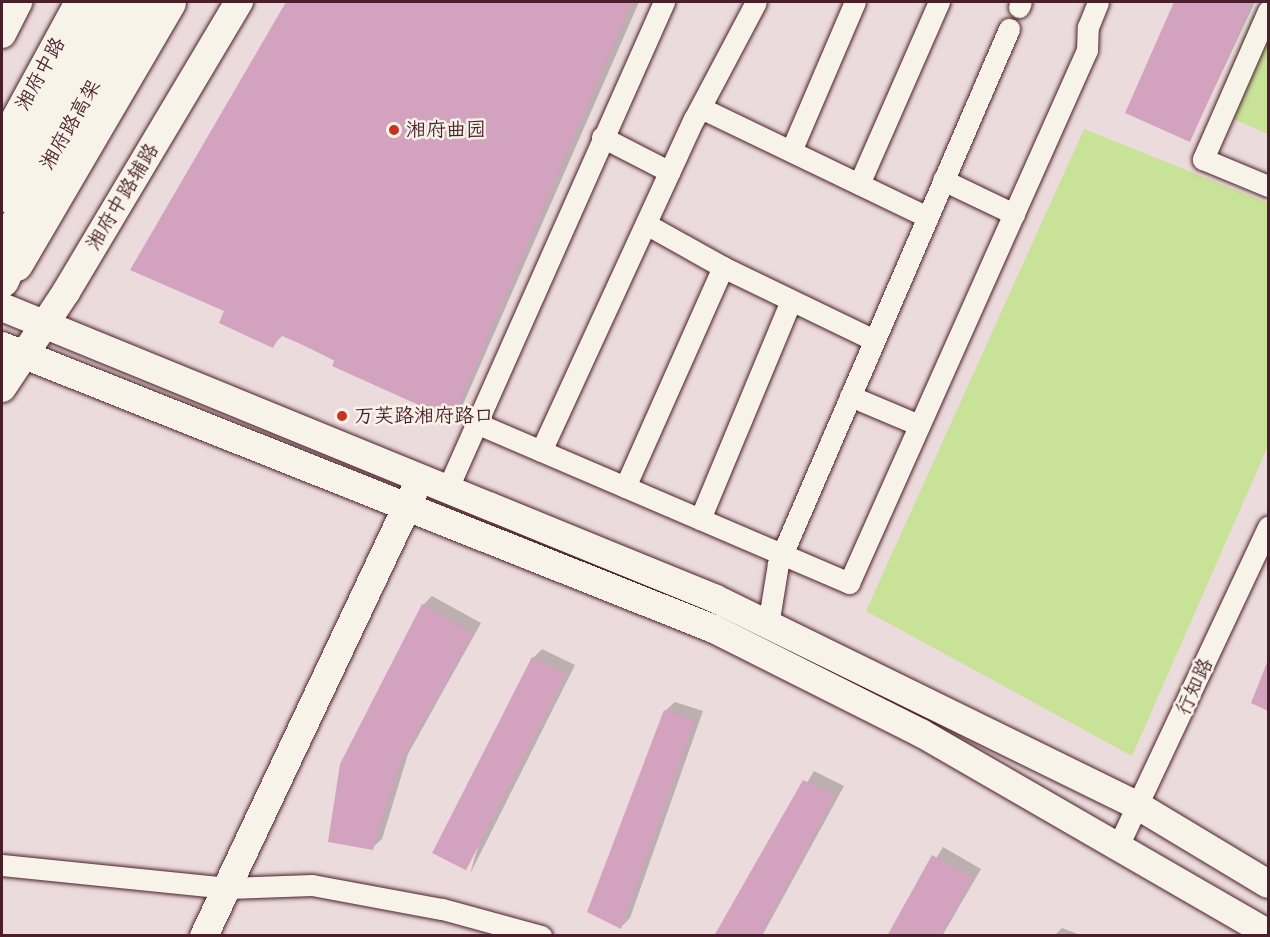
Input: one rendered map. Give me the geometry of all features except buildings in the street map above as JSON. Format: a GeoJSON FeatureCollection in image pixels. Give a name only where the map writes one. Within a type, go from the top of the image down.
{"type":"FeatureCollection","features":[{"type":"Feature","properties":{"kind":"main road"},"geometry":{"type":"LineString","coordinates":[[2,34],[18,2]]}},
{"type":"Feature","properties":{"kind":"main road","name":"湘府中路"},"geometry":{"type":"LineString","coordinates":[[2,147],[81,2]]}},
{"type":"Feature","properties":{"kind":"main road","name":"湘府路高架"},"geometry":{"type":"LineString","coordinates":[[2,195],[68,66],[108,2]]}},
{"type":"Feature","properties":{"kind":"main road","name":"湘府路高架"},"geometry":{"type":"LineString","coordinates":[[2,248],[77,113],[143,2]]}},
{"type":"Feature","properties":{"kind":"main road"},"geometry":{"type":"LineString","coordinates":[[2,289],[169,2]]}},
{"type":"Feature","properties":{"kind":"main road","name":"湘府中路辅路"},"geometry":{"type":"LineString","coordinates":[[2,388],[13,351],[46,324],[239,2]]}},
{"type":"Feature","properties":{"kind":"main road"},"geometry":{"type":"LineString","coordinates":[[2,154],[68,66]]}},
{"type":"Feature","properties":{"kind":"main road"},"geometry":{"type":"LineString","coordinates":[[2,280],[77,113]]}},
{"type":"Feature","properties":{"kind":"main road"},"geometry":{"type":"LineString","coordinates":[[2,307],[447,490],[768,626],[1140,807],[1269,884]]}},
{"type":"Feature","properties":{"kind":"main road"},"geometry":{"type":"LineString","coordinates":[[13,351],[714,629],[921,733],[1269,933]]}},
{"type":"Feature","properties":{"kind":"main road"},"geometry":{"type":"LineString","coordinates":[[204,936],[419,479]]}},
{"type":"Feature","properties":{"kind":"street"},"geometry":{"type":"LineString","coordinates":[[447,490],[664,2]]}},
{"type":"Feature","properties":{"kind":"street"},"geometry":{"type":"LineString","coordinates":[[541,451],[670,172],[756,2]]}},
{"type":"Feature","properties":{"kind":"street"},"geometry":{"type":"LineString","coordinates":[[791,151],[855,2]]}},
{"type":"Feature","properties":{"kind":"street"},"geometry":{"type":"LineString","coordinates":[[859,184],[939,2]]}},
{"type":"Feature","properties":{"kind":"street"},"geometry":{"type":"LineString","coordinates":[[476,423],[849,584],[1087,50],[1088,27],[1098,2]]}},
{"type":"Feature","properties":{"kind":"street"},"geometry":{"type":"LineString","coordinates":[[1269,11],[1203,159],[1269,186]]}},
{"type":"Feature","properties":{"kind":"street"},"geometry":{"type":"LineString","coordinates":[[768,626],[783,554],[1009,28]]}},
{"type":"Feature","properties":{"kind":"street"},"geometry":{"type":"LineString","coordinates":[[701,108],[927,217]]}},
{"type":"Feature","properties":{"kind":"street"},"geometry":{"type":"LineString","coordinates":[[602,137],[670,172]]}},
{"type":"Feature","properties":{"kind":"street"},"geometry":{"type":"LineString","coordinates":[[943,180],[1014,214]]}},
{"type":"Feature","properties":{"kind":"street"},"geometry":{"type":"LineString","coordinates":[[646,224],[790,303],[874,340]]}},
{"type":"Feature","properties":{"kind":"street"},"geometry":{"type":"LineString","coordinates":[[625,486],[723,267]]}},
{"type":"Feature","properties":{"kind":"street"},"geometry":{"type":"LineString","coordinates":[[700,519],[790,303]]}},
{"type":"Feature","properties":{"kind":"street"},"geometry":{"type":"LineString","coordinates":[[850,396],[919,425]]}},
{"type":"Feature","properties":{"kind":"street","name":"行知路"},"geometry":{"type":"LineString","coordinates":[[1118,846],[1140,807],[1269,527]]}},
{"type":"Feature","properties":{"kind":"street"},"geometry":{"type":"LineString","coordinates":[[2,865],[228,888],[312,885],[442,909],[541,936]]}},
{"type":"Feature","properties":{"kind":"green space"},"geometry":{"type":"Polygon","coordinates":[[[1253,15],[1268,21],[1268,134],[1213,110],[1253,15]]]}},
{"type":"Feature","properties":{"kind":"green space"},"geometry":{"type":"Polygon","coordinates":[[[1084,129],[1268,203],[1268,446],[1132,756],[866,611],[1084,129]]]}},
{"type":"Feature","properties":{"kind":"place","name":"湘府曲园"},"geometry":{"type":"Point","coordinates":[394,130]}},
{"type":"Feature","properties":{"kind":"place","name":"万芙路湘府路口"},"geometry":{"type":"Point","coordinates":[342,416]}}]}
